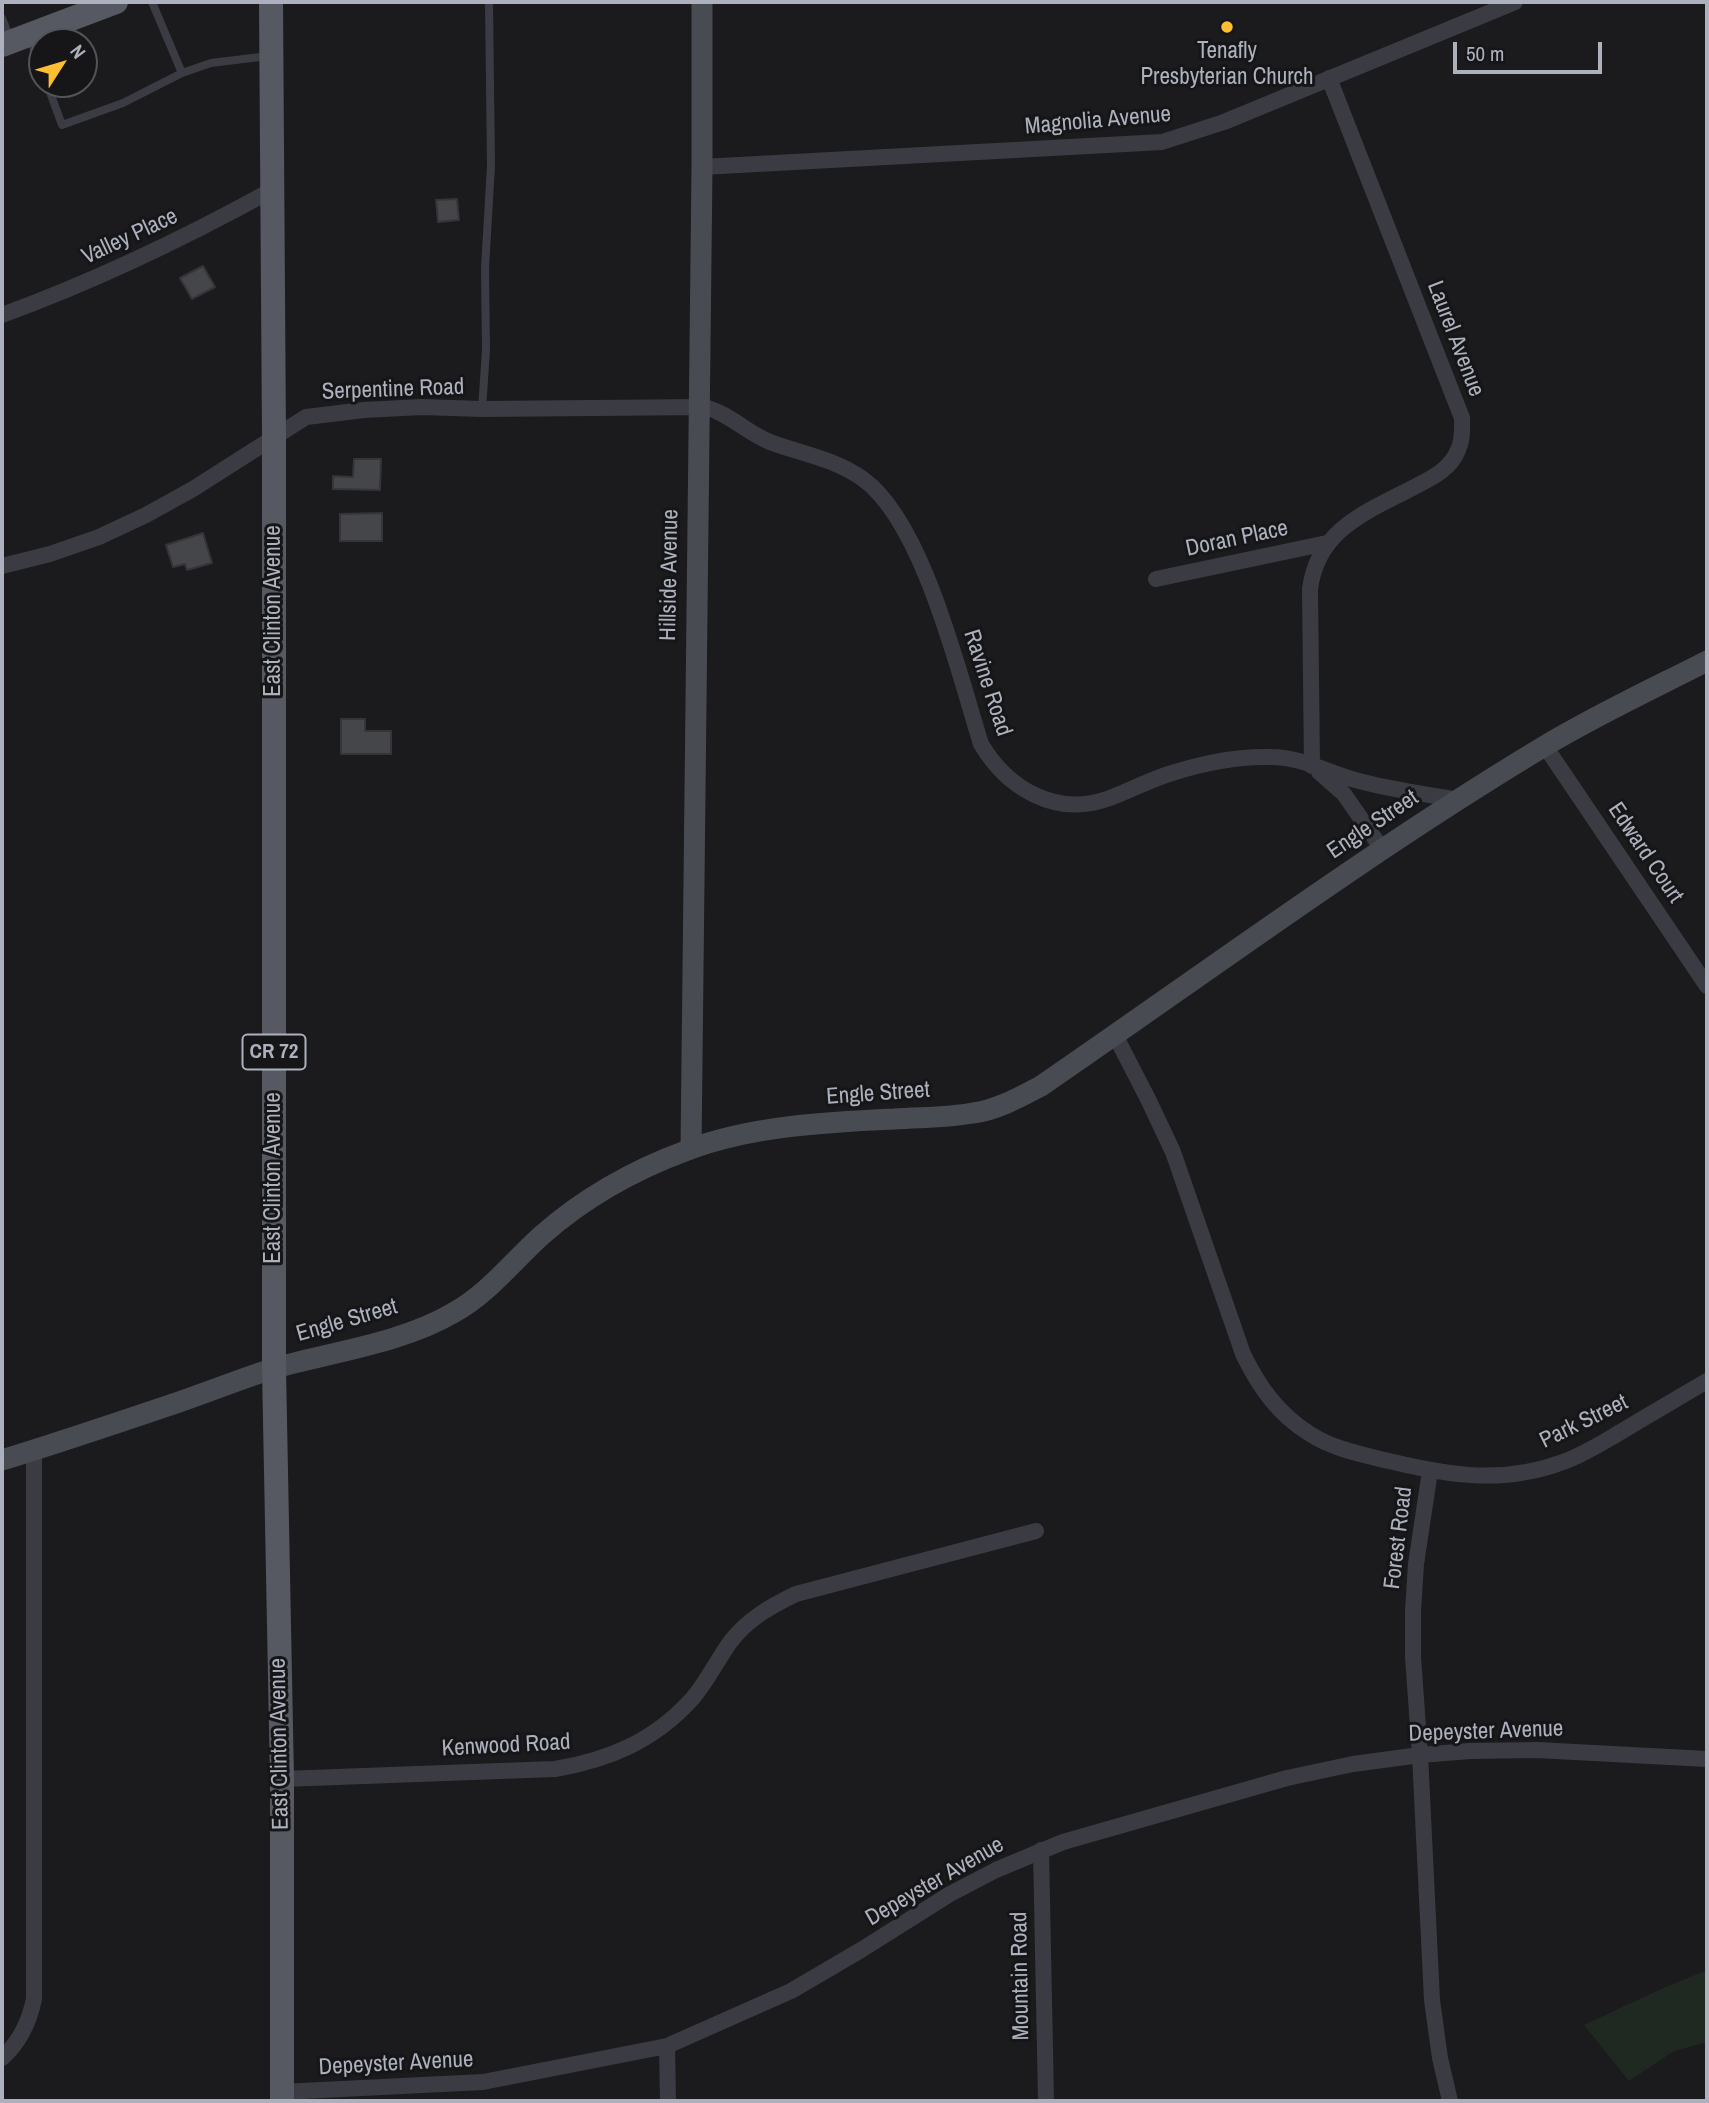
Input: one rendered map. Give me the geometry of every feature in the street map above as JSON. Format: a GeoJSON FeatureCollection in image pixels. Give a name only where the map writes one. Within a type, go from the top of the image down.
{"type":"FeatureCollection","features":[{"type":"Feature","properties":{"kind":"main road"},"geometry":{"type":"LineString","coordinates":[[14,40],[116,2]]}},
{"type":"Feature","properties":{"kind":"main road","name":"East Clinton Avenue"},"geometry":{"type":"LineString","coordinates":[[271,2],[274,1369],[282,1779],[282,2097]]}},
{"type":"Feature","properties":{"kind":"street","name":"Hillside Avenue"},"geometry":{"type":"LineString","coordinates":[[691,1148],[702,2]]}},
{"type":"Feature","properties":{"kind":"street","name":"Magnolia Avenue"},"geometry":{"type":"LineString","coordinates":[[702,167],[1162,142],[1213,126],[1515,2]]}},
{"type":"Feature","properties":{"kind":"street","name":"Laurel Avenue"},"geometry":{"type":"LineString","coordinates":[[1312,766],[1310,589],[1317,561],[1327,544],[1350,521],[1435,476],[1448,466],[1458,451],[1462,435],[1462,418],[1329,78]]}},
{"type":"Feature","properties":{"kind":"street","name":"Valley Place"},"geometry":{"type":"LineString","coordinates":[[2,315],[131,264],[272,190]]}},
{"type":"Feature","properties":{"kind":"street","name":"Serpentine Road"},"geometry":{"type":"LineString","coordinates":[[2,566],[50,554],[99,537],[146,515],[193,489],[306,417],[422,407],[482,409],[698,406]]}},
{"type":"Feature","properties":{"kind":"street","name":"Ravine Road"},"geometry":{"type":"LineString","coordinates":[[698,406],[717,411],[768,441],[842,466],[865,480],[885,500],[920,561],[937,603],[981,744],[991,761],[1023,790],[1043,799],[1062,803],[1084,803],[1105,800],[1172,773],[1210,763],[1249,757],[1274,757],[1360,782],[1459,800]]}},
{"type":"Feature","properties":{"kind":"street","name":"Doran Place"},"geometry":{"type":"LineString","coordinates":[[1156,579],[1327,544]]}},
{"type":"Feature","properties":{"kind":"street","name":"Engle Street"},"geometry":{"type":"LineString","coordinates":[[2,1460],[274,1369],[427,1326],[454,1313],[479,1295],[544,1234],[581,1205],[621,1181],[691,1148],[775,1130],[851,1121],[975,1113],[1010,1102],[1041,1086],[1382,849],[1459,800],[1609,710],[1707,661]]}},
{"type":"Feature","properties":{"kind":"street","name":"Edward Court"},"geometry":{"type":"LineString","coordinates":[[1545,746],[1707,986]]}},
{"type":"Feature","properties":{"kind":"street","name":"Ravine Road"},"geometry":{"type":"LineString","coordinates":[[1312,766],[1343,794],[1382,849]]}},
{"type":"Feature","properties":{"kind":"street","name":"Forest Road"},"geometry":{"type":"LineString","coordinates":[[1115,1035],[1173,1152],[1243,1354],[1256,1380],[1273,1403],[1311,1435],[1337,1448],[1430,1471],[1416,1564],[1413,1657],[1432,2000],[1440,2057],[1450,2101]]}},
{"type":"Feature","properties":{"kind":"street","name":"Park Street"},"geometry":{"type":"LineString","coordinates":[[1430,1471],[1465,1476],[1501,1476],[1533,1471],[1563,1462],[1707,1381]]}},
{"type":"Feature","properties":{"kind":"street"},"geometry":{"type":"LineString","coordinates":[[2,2058],[19,2040],[29,2020],[34,1999],[34,1450]]}},
{"type":"Feature","properties":{"kind":"street","name":"Kenwood Road"},"geometry":{"type":"LineString","coordinates":[[282,1779],[555,1769],[588,1763],[619,1752],[648,1737],[671,1719],[692,1699],[731,1641],[749,1622],[770,1606],[796,1594],[1036,1531]]}},
{"type":"Feature","properties":{"kind":"street","name":"Depeyster Avenue"},"geometry":{"type":"LineString","coordinates":[[282,2097],[483,2082],[667,2046],[791,1991],[950,1894],[1041,1850],[1287,1778],[1353,1764],[1470,1751],[1537,1750],[1707,1759]]}},
{"type":"Feature","properties":{"kind":"street","name":"Mountain Road"},"geometry":{"type":"LineString","coordinates":[[1041,1850],[1046,2101]]}},
{"type":"Feature","properties":{"kind":"street"},"geometry":{"type":"LineString","coordinates":[[667,2046],[668,2101]]}},
{"type":"Feature","properties":{"kind":"lane"},"geometry":{"type":"LineString","coordinates":[[152,2],[182,73]]}},
{"type":"Feature","properties":{"kind":"lane"},"geometry":{"type":"LineString","coordinates":[[482,409],[486,351],[485,268],[491,166],[489,2]]}},
{"type":"Feature","properties":{"kind":"lane"},"geometry":{"type":"LineString","coordinates":[[2,18],[14,40],[28,55]]}},
{"type":"Feature","properties":{"kind":"lane"},"geometry":{"type":"LineString","coordinates":[[52,98],[62,125],[123,103],[182,73],[211,63],[272,56]]}},
{"type":"Feature","properties":{"kind":"shaded area"},"geometry":{"type":"Polygon","coordinates":[[[1707,1970],[1707,2042],[1674,2051],[1629,2081],[1584,2025],[1707,1970]]]}},
{"type":"Feature","properties":{"kind":"building"},"geometry":{"type":"Polygon","coordinates":[[[457,199],[459,220],[438,222],[436,200],[457,199]]]}},
{"type":"Feature","properties":{"kind":"building"},"geometry":{"type":"Polygon","coordinates":[[[203,266],[215,287],[192,299],[180,278],[203,266]]]}},
{"type":"Feature","properties":{"kind":"building"},"geometry":{"type":"Polygon","coordinates":[[[354,459],[381,459],[380,490],[333,489],[333,476],[353,477],[354,459]]]}},
{"type":"Feature","properties":{"kind":"building"},"geometry":{"type":"Polygon","coordinates":[[[382,513],[382,541],[340,541],[340,514],[382,513]]]}},
{"type":"Feature","properties":{"kind":"building"},"geometry":{"type":"Polygon","coordinates":[[[203,533],[212,563],[187,570],[185,564],[173,567],[166,545],[203,533]]]}},
{"type":"Feature","properties":{"kind":"building"},"geometry":{"type":"Polygon","coordinates":[[[341,719],[365,719],[365,731],[391,731],[391,754],[341,754],[341,719]]]}},
{"type":"Feature","properties":{"kind":"place","name":"Tenafly Presbyterian Church"},"geometry":{"type":"Point","coordinates":[1227,27]}}]}
